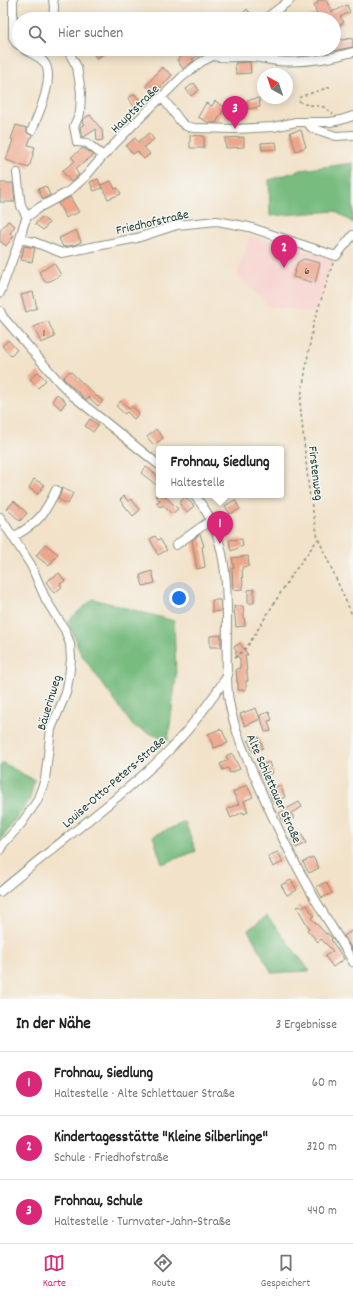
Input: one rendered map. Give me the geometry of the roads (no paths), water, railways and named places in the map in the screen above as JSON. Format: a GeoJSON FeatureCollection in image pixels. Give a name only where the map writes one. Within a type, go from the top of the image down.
{"type":"FeatureCollection","features":[{"type":"Feature","properties":{"kind":"street"},"geometry":{"type":"LineString","coordinates":[[13,0],[13,12]]}},
{"type":"Feature","properties":{"kind":"street"},"geometry":{"type":"LineString","coordinates":[[274,12],[290,0]]}},
{"type":"Feature","properties":{"kind":"street"},"geometry":{"type":"LineString","coordinates":[[341,54],[353,52]]}},
{"type":"Feature","properties":{"kind":"street"},"geometry":{"type":"LineString","coordinates":[[32,130],[48,86],[48,75],[43,60],[36,56]]}},
{"type":"Feature","properties":{"kind":"street"},"geometry":{"type":"LineString","coordinates":[[71,56],[77,67],[81,92],[80,113],[74,126],[77,142],[87,143],[103,156]]}},
{"type":"Feature","properties":{"kind":"street"},"geometry":{"type":"LineString","coordinates":[[213,56],[221,58],[250,57],[298,62],[334,56]]}},
{"type":"Feature","properties":{"kind":"street","name":"Hauptstraße"},"geometry":{"type":"LineString","coordinates":[[27,217],[40,207],[76,186],[103,156],[182,77],[201,62],[213,56]]}},
{"type":"Feature","properties":{"kind":"street"},"geometry":{"type":"LineString","coordinates":[[162,97],[181,122],[186,126],[194,128],[235,129],[273,127],[296,122],[330,122],[353,116]]}},
{"type":"Feature","properties":{"kind":"street"},"geometry":{"type":"LineString","coordinates":[[307,122],[312,128],[336,136],[353,135]]}},
{"type":"Feature","properties":{"kind":"street"},"geometry":{"type":"LineString","coordinates":[[0,293],[27,217],[21,206],[17,173]]}},
{"type":"Feature","properties":{"kind":"street","name":"Friedhofstraße"},"geometry":{"type":"LineString","coordinates":[[20,239],[34,242],[62,253],[138,238],[178,225],[217,221],[249,227],[336,256],[353,235]]}},
{"type":"Feature","properties":{"kind":"street"},"geometry":{"type":"LineString","coordinates":[[0,311],[3,318],[73,396],[156,463]]}},
{"type":"Feature","properties":{"kind":"street"},"geometry":{"type":"LineString","coordinates":[[13,537],[26,530],[48,509],[56,490]]}},
{"type":"Feature","properties":{"kind":"street","name":"Alte Schlettauer Straße"},"geometry":{"type":"LineString","coordinates":[[196,498],[211,520],[220,544],[225,566],[228,694],[239,738],[264,800],[312,895],[353,962]]}},
{"type":"Feature","properties":{"kind":"street","name":"Bäuerinweg"},"geometry":{"type":"LineString","coordinates":[[0,517],[31,565],[46,600],[65,630],[70,644],[71,659],[66,693],[51,729],[45,780],[37,801],[21,824],[3,844],[0,850]]}},
{"type":"Feature","properties":{"kind":"street"},"geometry":{"type":"LineString","coordinates":[[176,545],[211,520]]}},
{"type":"Feature","properties":{"kind":"street","name":"Louise-Otto-Peters-Straße"},"geometry":{"type":"LineString","coordinates":[[0,892],[100,811],[175,745],[216,693],[228,675]]}},
{"type":"Feature","properties":{"kind":"street"},"geometry":{"type":"LineString","coordinates":[[216,693],[228,694]]}},
{"type":"Feature","properties":{"kind":"place","name":"Frohnau, Schule"},"geometry":{"type":"Point","coordinates":[235,129]}},
{"type":"Feature","properties":{"kind":"place","name":"Kindertagesstätte \"Kleine Silberlinge\""},"geometry":{"type":"Point","coordinates":[284,268]}},
{"type":"Feature","properties":{"kind":"place","name":"Frohnau, Siedlung"},"geometry":{"type":"Point","coordinates":[220,544]}}]}
